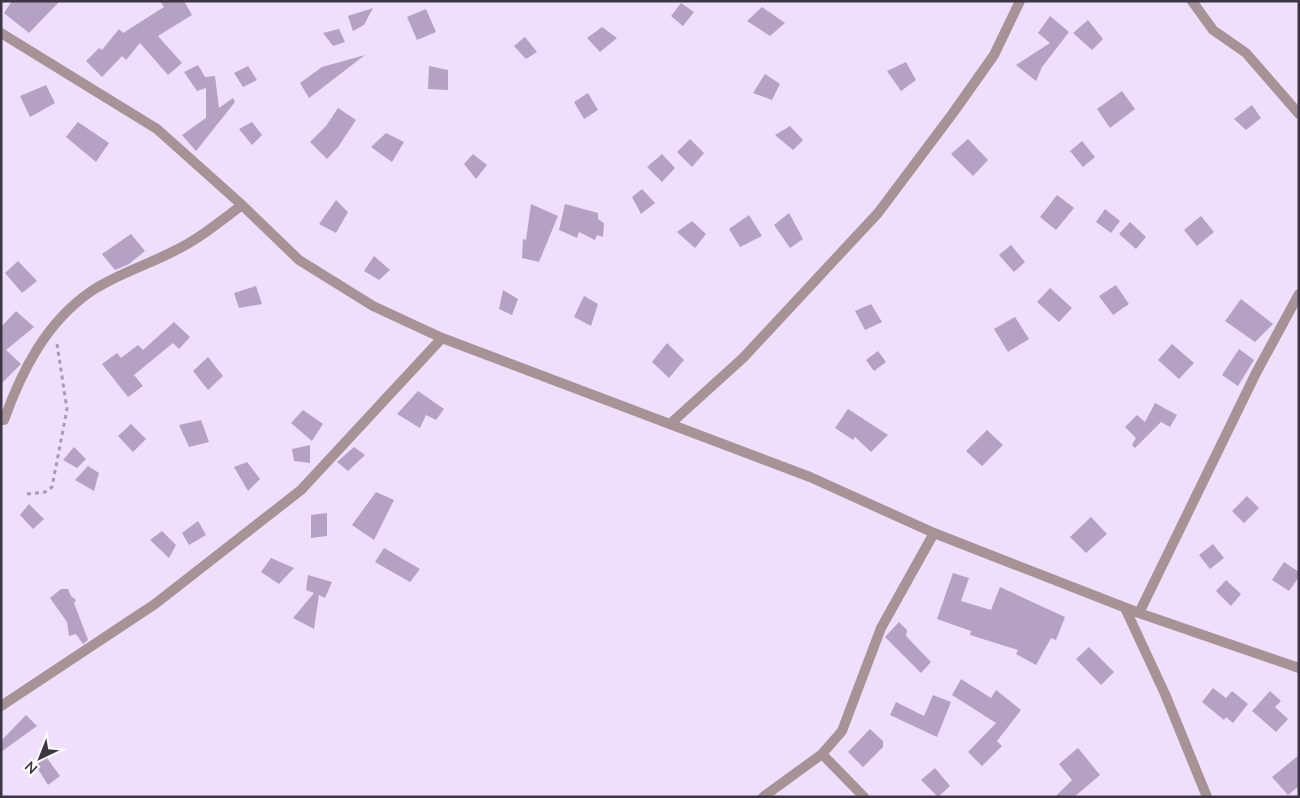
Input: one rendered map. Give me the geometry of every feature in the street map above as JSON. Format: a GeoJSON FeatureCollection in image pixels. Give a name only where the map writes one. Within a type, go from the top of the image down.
{"type":"FeatureCollection","features":[{"type":"Feature","properties":{"kind":"street"},"geometry":{"type":"LineString","coordinates":[[670,424],[743,358],[878,213],[953,113],[994,54],[1020,1]]}},
{"type":"Feature","properties":{"kind":"street"},"geometry":{"type":"LineString","coordinates":[[1192,1],[1213,30],[1246,53],[1299,114]]}},
{"type":"Feature","properties":{"kind":"street"},"geometry":{"type":"LineString","coordinates":[[1,33],[156,129],[242,204],[299,260],[374,306],[442,338],[810,477],[934,532],[1125,608],[1299,668]]}},
{"type":"Feature","properties":{"kind":"street"},"geometry":{"type":"LineString","coordinates":[[4,420],[34,353],[52,326],[91,292],[177,250],[220,222],[242,204]]}},
{"type":"Feature","properties":{"kind":"street"},"geometry":{"type":"LineString","coordinates":[[1139,613],[1256,373],[1299,294]]}},
{"type":"Feature","properties":{"kind":"street"},"geometry":{"type":"LineString","coordinates":[[1,706],[155,604],[301,490],[442,338]]}},
{"type":"Feature","properties":{"kind":"street"},"geometry":{"type":"LineString","coordinates":[[764,797],[822,754],[842,732],[881,628],[934,532]]}},
{"type":"Feature","properties":{"kind":"street"},"geometry":{"type":"LineString","coordinates":[[1125,608],[1165,694],[1207,797]]}},
{"type":"Feature","properties":{"kind":"street"},"geometry":{"type":"LineString","coordinates":[[822,754],[864,797]]}},
{"type":"Feature","properties":{"kind":"path"},"geometry":{"type":"LineString","coordinates":[[27,494],[46,492],[52,487],[58,452],[66,425],[67,409],[61,359],[52,326]]}},
{"type":"Feature","properties":{"kind":"building"},"geometry":{"type":"Polygon","coordinates":[[[12,1],[60,1],[29,33],[4,13],[12,1]]]}},
{"type":"Feature","properties":{"kind":"building"},"geometry":{"type":"Polygon","coordinates":[[[160,1],[184,1],[192,15],[158,36],[182,63],[168,75],[140,43],[126,60],[122,56],[102,77],[86,61],[99,48],[102,50],[119,29],[123,33],[164,7],[160,1]]]}},
{"type":"Feature","properties":{"kind":"building"},"geometry":{"type":"Polygon","coordinates":[[[681,3],[694,12],[683,26],[671,16],[681,3]]]}},
{"type":"Feature","properties":{"kind":"building"},"geometry":{"type":"Polygon","coordinates":[[[762,7],[785,23],[770,36],[747,21],[762,7]]]}},
{"type":"Feature","properties":{"kind":"building"},"geometry":{"type":"Polygon","coordinates":[[[373,8],[364,25],[353,31],[348,16],[373,8]]]}},
{"type":"Feature","properties":{"kind":"building"},"geometry":{"type":"Polygon","coordinates":[[[426,9],[436,32],[417,40],[407,17],[426,9]]]}},
{"type":"Feature","properties":{"kind":"building"},"geometry":{"type":"Polygon","coordinates":[[[1050,16],[1069,32],[1042,67],[1036,81],[1016,65],[1050,43],[1038,33],[1050,16]]]}},
{"type":"Feature","properties":{"kind":"building"},"geometry":{"type":"Polygon","coordinates":[[[1088,20],[1103,39],[1092,50],[1073,33],[1088,20]]]}},
{"type":"Feature","properties":{"kind":"building"},"geometry":{"type":"Polygon","coordinates":[[[602,27],[617,38],[600,52],[587,38],[602,27]]]}},
{"type":"Feature","properties":{"kind":"building"},"geometry":{"type":"Polygon","coordinates":[[[339,29],[345,42],[333,46],[323,33],[339,29]]]}},
{"type":"Feature","properties":{"kind":"building"},"geometry":{"type":"Polygon","coordinates":[[[525,37],[537,52],[526,59],[514,46],[525,37]]]}},
{"type":"Feature","properties":{"kind":"building"},"geometry":{"type":"Polygon","coordinates":[[[365,55],[309,98],[300,83],[322,67],[365,55]]]}},
{"type":"Feature","properties":{"kind":"building"},"geometry":{"type":"Polygon","coordinates":[[[906,62],[916,80],[901,91],[887,71],[906,62]]]}},
{"type":"Feature","properties":{"kind":"building"},"geometry":{"type":"Polygon","coordinates":[[[198,65],[205,77],[215,76],[219,108],[233,98],[235,102],[196,151],[182,135],[206,118],[206,88],[197,91],[184,72],[198,65]]]}},
{"type":"Feature","properties":{"kind":"building"},"geometry":{"type":"Polygon","coordinates":[[[248,66],[257,80],[243,87],[234,73],[248,66]]]}},
{"type":"Feature","properties":{"kind":"building"},"geometry":{"type":"Polygon","coordinates":[[[429,66],[448,70],[448,90],[428,89],[429,66]]]}},
{"type":"Feature","properties":{"kind":"building"},"geometry":{"type":"Polygon","coordinates":[[[765,74],[780,84],[772,100],[753,93],[765,74]]]}},
{"type":"Feature","properties":{"kind":"building"},"geometry":{"type":"Polygon","coordinates":[[[46,85],[55,103],[30,117],[20,96],[46,85]]]}},
{"type":"Feature","properties":{"kind":"building"},"geometry":{"type":"Polygon","coordinates":[[[1122,91],[1135,109],[1110,128],[1097,109],[1122,91]]]}},
{"type":"Feature","properties":{"kind":"building"},"geometry":{"type":"Polygon","coordinates":[[[588,93],[598,110],[584,119],[574,102],[588,93]]]}},
{"type":"Feature","properties":{"kind":"building"},"geometry":{"type":"Polygon","coordinates":[[[1252,105],[1261,118],[1246,130],[1234,119],[1252,105]]]}},
{"type":"Feature","properties":{"kind":"building"},"geometry":{"type":"Polygon","coordinates":[[[338,108],[356,120],[338,147],[327,159],[310,142],[326,126],[338,108]]]}},
{"type":"Feature","properties":{"kind":"building"},"geometry":{"type":"Polygon","coordinates":[[[78,122],[109,143],[96,162],[66,137],[78,122]]]}},
{"type":"Feature","properties":{"kind":"building"},"geometry":{"type":"Polygon","coordinates":[[[252,122],[262,135],[252,145],[239,129],[252,122]]]}},
{"type":"Feature","properties":{"kind":"building"},"geometry":{"type":"Polygon","coordinates":[[[790,126],[803,140],[793,150],[775,135],[790,126]]]}},
{"type":"Feature","properties":{"kind":"building"},"geometry":{"type":"Polygon","coordinates":[[[386,133],[404,142],[392,162],[371,147],[386,133]]]}},
{"type":"Feature","properties":{"kind":"building"},"geometry":{"type":"Polygon","coordinates":[[[690,139],[704,153],[692,167],[677,152],[690,139]]]}},
{"type":"Feature","properties":{"kind":"building"},"geometry":{"type":"Polygon","coordinates":[[[968,139],[988,160],[973,176],[951,154],[968,139]]]}},
{"type":"Feature","properties":{"kind":"building"},"geometry":{"type":"Polygon","coordinates":[[[1082,141],[1095,157],[1083,167],[1070,151],[1082,141]]]}},
{"type":"Feature","properties":{"kind":"building"},"geometry":{"type":"Polygon","coordinates":[[[473,154],[487,165],[476,179],[464,164],[473,154]]]}},
{"type":"Feature","properties":{"kind":"building"},"geometry":{"type":"Polygon","coordinates":[[[662,154],[675,168],[662,182],[647,167],[662,154]]]}},
{"type":"Feature","properties":{"kind":"building"},"geometry":{"type":"Polygon","coordinates":[[[642,189],[655,203],[641,214],[632,197],[642,189]]]}},
{"type":"Feature","properties":{"kind":"building"},"geometry":{"type":"Polygon","coordinates":[[[1057,195],[1074,208],[1056,230],[1040,217],[1057,195]]]}},
{"type":"Feature","properties":{"kind":"building"},"geometry":{"type":"Polygon","coordinates":[[[336,200],[348,212],[336,233],[319,224],[336,200]]]}},
{"type":"Feature","properties":{"kind":"building"},"geometry":{"type":"Polygon","coordinates":[[[531,204],[558,216],[539,262],[522,258],[523,239],[526,240],[531,204]]]}},
{"type":"Feature","properties":{"kind":"building"},"geometry":{"type":"Polygon","coordinates":[[[565,204],[598,213],[598,219],[604,223],[603,237],[597,235],[595,240],[579,232],[577,238],[559,230],[565,204]]]}},
{"type":"Feature","properties":{"kind":"building"},"geometry":{"type":"Polygon","coordinates":[[[1105,209],[1120,221],[1111,233],[1096,222],[1105,209]]]}},
{"type":"Feature","properties":{"kind":"building"},"geometry":{"type":"Polygon","coordinates":[[[789,213],[803,239],[790,248],[774,225],[789,213]]]}},
{"type":"Feature","properties":{"kind":"building"},"geometry":{"type":"Polygon","coordinates":[[[749,215],[762,236],[740,247],[729,229],[749,215]]]}},
{"type":"Feature","properties":{"kind":"building"},"geometry":{"type":"Polygon","coordinates":[[[1201,216],[1214,232],[1197,246],[1184,230],[1201,216]]]}},
{"type":"Feature","properties":{"kind":"building"},"geometry":{"type":"Polygon","coordinates":[[[692,221],[706,234],[695,248],[677,232],[692,221]]]}},
{"type":"Feature","properties":{"kind":"building"},"geometry":{"type":"Polygon","coordinates":[[[1130,222],[1146,237],[1136,249],[1119,234],[1130,222]]]}},
{"type":"Feature","properties":{"kind":"building"},"geometry":{"type":"Polygon","coordinates":[[[131,234],[145,251],[129,264],[115,270],[102,254],[131,234]]]}},
{"type":"Feature","properties":{"kind":"building"},"geometry":{"type":"Polygon","coordinates":[[[1011,245],[1025,262],[1014,272],[999,255],[1011,245]]]}},
{"type":"Feature","properties":{"kind":"building"},"geometry":{"type":"Polygon","coordinates":[[[374,256],[390,270],[379,280],[364,271],[374,256]]]}},
{"type":"Feature","properties":{"kind":"building"},"geometry":{"type":"Polygon","coordinates":[[[18,261],[37,281],[22,293],[5,273],[18,261]]]}},
{"type":"Feature","properties":{"kind":"building"},"geometry":{"type":"Polygon","coordinates":[[[1116,285],[1129,304],[1113,315],[1099,296],[1116,285]]]}},
{"type":"Feature","properties":{"kind":"building"},"geometry":{"type":"Polygon","coordinates":[[[256,286],[262,304],[239,308],[234,293],[256,286]]]}},
{"type":"Feature","properties":{"kind":"building"},"geometry":{"type":"Polygon","coordinates":[[[1050,288],[1072,308],[1059,322],[1037,302],[1050,288]]]}},
{"type":"Feature","properties":{"kind":"building"},"geometry":{"type":"Polygon","coordinates":[[[503,290],[518,299],[512,315],[499,309],[503,290]]]}},
{"type":"Feature","properties":{"kind":"building"},"geometry":{"type":"Polygon","coordinates":[[[584,296],[598,304],[591,326],[574,317],[584,296]]]}},
{"type":"Feature","properties":{"kind":"building"},"geometry":{"type":"Polygon","coordinates":[[[1241,299],[1273,324],[1255,342],[1225,321],[1241,299]]]}},
{"type":"Feature","properties":{"kind":"building"},"geometry":{"type":"Polygon","coordinates":[[[871,304],[882,322],[865,330],[855,311],[871,304]]]}},
{"type":"Feature","properties":{"kind":"building"},"geometry":{"type":"Polygon","coordinates":[[[16,311],[34,327],[6,350],[21,364],[1,384],[1,327],[16,311]]]}},
{"type":"Feature","properties":{"kind":"building"},"geometry":{"type":"Polygon","coordinates":[[[1015,317],[1029,339],[1008,352],[994,329],[1015,317]]]}},
{"type":"Feature","properties":{"kind":"building"},"geometry":{"type":"Polygon","coordinates":[[[174,322],[190,337],[179,349],[173,343],[134,375],[143,386],[128,397],[102,364],[117,353],[121,358],[138,345],[143,350],[174,322]]]}},
{"type":"Feature","properties":{"kind":"building"},"geometry":{"type":"Polygon","coordinates":[[[667,343],[684,360],[669,378],[652,362],[667,343]]]}},
{"type":"Feature","properties":{"kind":"building"},"geometry":{"type":"Polygon","coordinates":[[[1172,344],[1194,363],[1179,379],[1158,360],[1172,344]]]}},
{"type":"Feature","properties":{"kind":"building"},"geometry":{"type":"Polygon","coordinates":[[[1239,349],[1254,360],[1238,386],[1222,375],[1239,349]]]}},
{"type":"Feature","properties":{"kind":"building"},"geometry":{"type":"Polygon","coordinates":[[[878,351],[886,362],[874,371],[866,360],[878,351]]]}},
{"type":"Feature","properties":{"kind":"building"},"geometry":{"type":"Polygon","coordinates":[[[208,357],[223,376],[208,390],[193,371],[208,357]]]}},
{"type":"Feature","properties":{"kind":"building"},"geometry":{"type":"Polygon","coordinates":[[[418,391],[444,409],[436,420],[426,415],[420,428],[397,414],[418,391]]]}},
{"type":"Feature","properties":{"kind":"building"},"geometry":{"type":"Polygon","coordinates":[[[1155,403],[1177,415],[1170,427],[1161,422],[1135,448],[1132,445],[1136,438],[1125,427],[1137,415],[1145,422],[1155,403]]]}},
{"type":"Feature","properties":{"kind":"building"},"geometry":{"type":"Polygon","coordinates":[[[848,409],[888,435],[871,452],[855,437],[853,440],[835,428],[848,409]]]}},
{"type":"Feature","properties":{"kind":"building"},"geometry":{"type":"Polygon","coordinates":[[[303,410],[323,424],[312,441],[291,423],[303,410]]]}},
{"type":"Feature","properties":{"kind":"building"},"geometry":{"type":"Polygon","coordinates":[[[201,420],[209,442],[189,447],[179,425],[201,420]]]}},
{"type":"Feature","properties":{"kind":"building"},"geometry":{"type":"Polygon","coordinates":[[[131,424],[146,439],[133,452],[118,436],[131,424]]]}},
{"type":"Feature","properties":{"kind":"building"},"geometry":{"type":"Polygon","coordinates":[[[987,430],[1003,445],[982,466],[966,451],[987,430]]]}},
{"type":"Feature","properties":{"kind":"building"},"geometry":{"type":"Polygon","coordinates":[[[310,445],[310,463],[294,461],[292,449],[310,445]]]}},
{"type":"Feature","properties":{"kind":"building"},"geometry":{"type":"Polygon","coordinates":[[[74,447],[86,459],[77,468],[63,460],[74,447]]]}},
{"type":"Feature","properties":{"kind":"building"},"geometry":{"type":"Polygon","coordinates":[[[354,447],[365,455],[348,471],[337,462],[354,447]]]}},
{"type":"Feature","properties":{"kind":"building"},"geometry":{"type":"Polygon","coordinates":[[[247,462],[260,479],[248,491],[234,467],[247,462]]]}},
{"type":"Feature","properties":{"kind":"building"},"geometry":{"type":"Polygon","coordinates":[[[88,466],[99,473],[94,491],[75,480],[88,466]]]}},
{"type":"Feature","properties":{"kind":"building"},"geometry":{"type":"Polygon","coordinates":[[[376,492],[394,500],[374,540],[352,525],[376,492]]]}},
{"type":"Feature","properties":{"kind":"building"},"geometry":{"type":"Polygon","coordinates":[[[1247,496],[1259,508],[1244,523],[1232,511],[1247,496]]]}},
{"type":"Feature","properties":{"kind":"building"},"geometry":{"type":"Polygon","coordinates":[[[29,504],[44,519],[33,529],[20,515],[29,504]]]}},
{"type":"Feature","properties":{"kind":"building"},"geometry":{"type":"Polygon","coordinates":[[[327,513],[327,536],[311,538],[311,515],[327,513]]]}},
{"type":"Feature","properties":{"kind":"building"},"geometry":{"type":"Polygon","coordinates":[[[1091,517],[1107,534],[1086,553],[1070,537],[1091,517]]]}},
{"type":"Feature","properties":{"kind":"building"},"geometry":{"type":"Polygon","coordinates":[[[198,521],[206,535],[189,545],[182,533],[198,521]]]}},
{"type":"Feature","properties":{"kind":"building"},"geometry":{"type":"Polygon","coordinates":[[[162,531],[176,545],[169,558],[150,540],[162,531]]]}},
{"type":"Feature","properties":{"kind":"building"},"geometry":{"type":"Polygon","coordinates":[[[1213,544],[1224,558],[1210,569],[1199,555],[1213,544]]]}},
{"type":"Feature","properties":{"kind":"building"},"geometry":{"type":"Polygon","coordinates":[[[384,548],[420,569],[410,582],[375,562],[384,548]]]}},
{"type":"Feature","properties":{"kind":"building"},"geometry":{"type":"Polygon","coordinates":[[[271,558],[294,568],[279,584],[261,572],[271,558]]]}},
{"type":"Feature","properties":{"kind":"building"},"geometry":{"type":"Polygon","coordinates":[[[1284,562],[1299,572],[1299,577],[1289,591],[1272,580],[1284,562]]]}},
{"type":"Feature","properties":{"kind":"building"},"geometry":{"type":"Polygon","coordinates":[[[953,573],[969,578],[961,601],[991,610],[1000,587],[1065,617],[1056,640],[1051,638],[1036,665],[1016,654],[1018,650],[970,635],[971,631],[937,619],[953,573]]]}},
{"type":"Feature","properties":{"kind":"building"},"geometry":{"type":"Polygon","coordinates":[[[308,575],[332,582],[325,598],[319,595],[314,629],[293,618],[314,593],[306,590],[308,575]]]}},
{"type":"Feature","properties":{"kind":"building"},"geometry":{"type":"Polygon","coordinates":[[[1226,580],[1241,594],[1231,606],[1216,591],[1226,580]]]}},
{"type":"Feature","properties":{"kind":"building"},"geometry":{"type":"Polygon","coordinates":[[[61,589],[68,589],[71,596],[76,600],[74,603],[88,640],[83,644],[76,634],[69,636],[67,622],[50,598],[61,589]]]}},
{"type":"Feature","properties":{"kind":"building"},"geometry":{"type":"Polygon","coordinates":[[[899,622],[907,630],[906,636],[931,662],[921,673],[885,637],[899,622]]]}},
{"type":"Feature","properties":{"kind":"building"},"geometry":{"type":"Polygon","coordinates":[[[1089,647],[1114,672],[1101,685],[1076,659],[1089,647]]]}},
{"type":"Feature","properties":{"kind":"building"},"geometry":{"type":"Polygon","coordinates":[[[961,679],[991,698],[996,690],[1021,710],[997,741],[1002,746],[982,766],[968,752],[996,723],[952,695],[961,679]]]}},
{"type":"Feature","properties":{"kind":"building"},"geometry":{"type":"Polygon","coordinates":[[[1213,688],[1226,698],[1232,691],[1248,704],[1233,723],[1226,717],[1224,720],[1202,702],[1213,688]]]}},
{"type":"Feature","properties":{"kind":"building"},"geometry":{"type":"Polygon","coordinates":[[[1270,691],[1281,701],[1275,707],[1288,719],[1276,732],[1252,711],[1270,691]]]}},
{"type":"Feature","properties":{"kind":"building"},"geometry":{"type":"Polygon","coordinates":[[[933,695],[951,702],[937,737],[890,715],[896,702],[924,716],[933,695]]]}},
{"type":"Feature","properties":{"kind":"building"},"geometry":{"type":"Polygon","coordinates":[[[26,715],[37,726],[1,752],[1,741],[26,715]]]}},
{"type":"Feature","properties":{"kind":"building"},"geometry":{"type":"Polygon","coordinates":[[[870,729],[883,741],[883,747],[863,767],[848,752],[870,729]]]}},
{"type":"Feature","properties":{"kind":"building"},"geometry":{"type":"Polygon","coordinates":[[[1078,748],[1100,775],[1074,797],[1055,797],[1072,780],[1059,764],[1078,748]]]}},
{"type":"Feature","properties":{"kind":"building"},"geometry":{"type":"Polygon","coordinates":[[[1299,755],[1299,786],[1288,795],[1272,777],[1299,755]]]}},
{"type":"Feature","properties":{"kind":"building"},"geometry":{"type":"Polygon","coordinates":[[[47,758],[60,776],[48,785],[38,769],[38,763],[47,758]]]}},
{"type":"Feature","properties":{"kind":"building"},"geometry":{"type":"Polygon","coordinates":[[[935,768],[950,786],[938,797],[921,780],[935,768]]]}}]}
